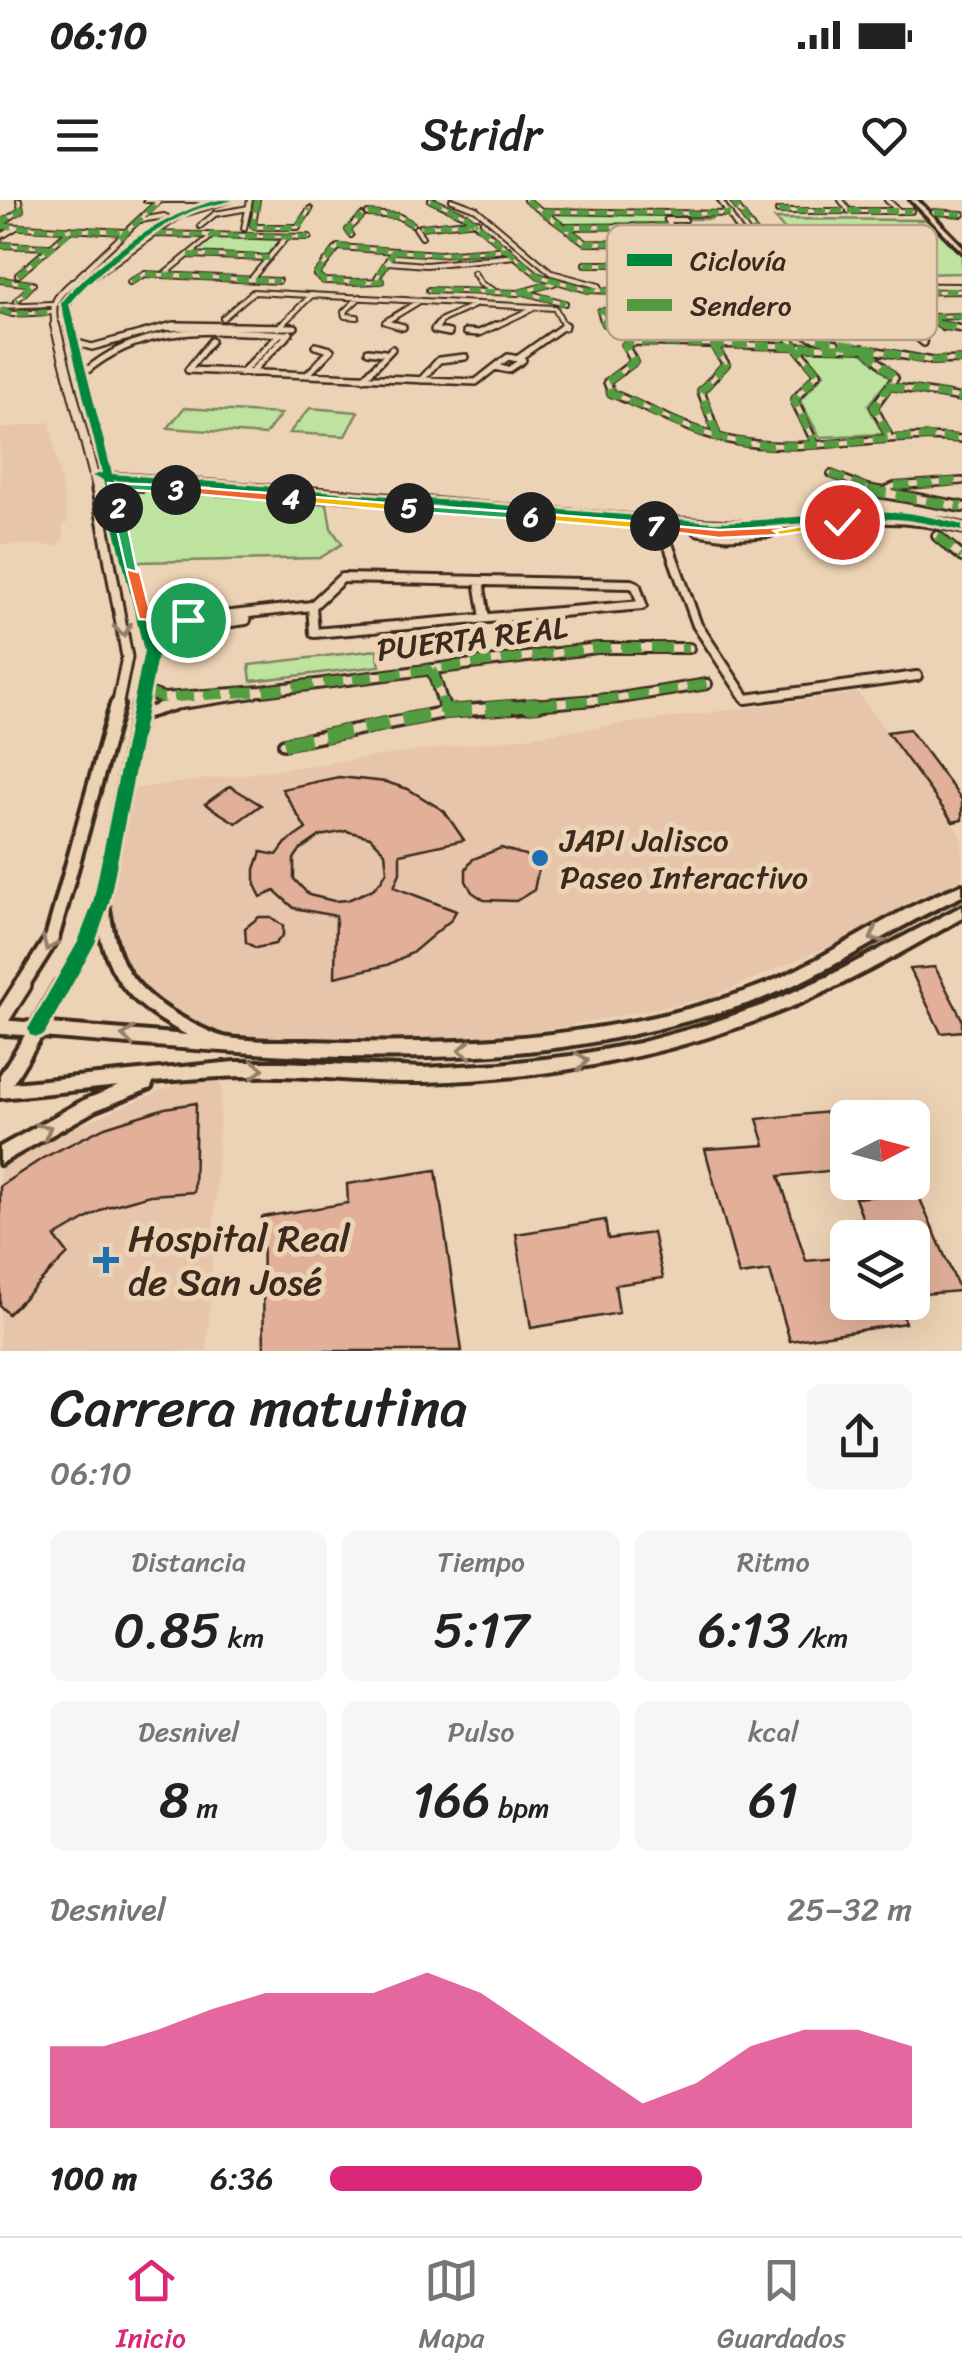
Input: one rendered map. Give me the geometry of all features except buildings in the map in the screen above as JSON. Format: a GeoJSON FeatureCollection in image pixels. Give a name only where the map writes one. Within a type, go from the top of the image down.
{"type":"FeatureCollection","features":[{"type":"Feature","properties":{"kind":"main road"},"geometry":{"type":"LineString","coordinates":[[921,203],[962,240]]}},
{"type":"Feature","properties":{"kind":"main road"},"geometry":{"type":"LineString","coordinates":[[921,203],[962,249]]}},
{"type":"Feature","properties":{"kind":"main road"},"geometry":{"type":"LineString","coordinates":[[0,1024],[379,1052],[490,1049],[593,1035],[745,997],[816,967],[962,890]]}},
{"type":"Feature","properties":{"kind":"main road"},"geometry":{"type":"LineString","coordinates":[[100,903],[106,946],[122,976],[148,1003],[220,1043]]}},
{"type":"Feature","properties":{"kind":"main road"},"geometry":{"type":"LineString","coordinates":[[0,1090],[263,1068],[422,1075],[523,1069],[622,1054],[708,1034],[841,981],[962,911]]}},
{"type":"Feature","properties":{"kind":"main road"},"geometry":{"type":"LineString","coordinates":[[699,1011],[708,1034]]}},
{"type":"Feature","properties":{"kind":"main road"},"geometry":{"type":"LineString","coordinates":[[0,1090],[37,1029]]}},
{"type":"Feature","properties":{"kind":"main road"},"geometry":{"type":"LineString","coordinates":[[0,1156],[90,1106],[160,1077]]}},
{"type":"Feature","properties":{"kind":"street"},"geometry":{"type":"LineString","coordinates":[[0,225],[21,210],[19,200]]}},
{"type":"Feature","properties":{"kind":"street"},"geometry":{"type":"LineString","coordinates":[[144,200],[212,200]]}},
{"type":"Feature","properties":{"kind":"street"},"geometry":{"type":"LineString","coordinates":[[144,200],[152,208]]}},
{"type":"Feature","properties":{"kind":"street"},"geometry":{"type":"LineString","coordinates":[[70,287],[85,283],[172,220],[195,208],[230,200]]}},
{"type":"Feature","properties":{"kind":"street"},"geometry":{"type":"LineString","coordinates":[[244,228],[254,200]]}},
{"type":"Feature","properties":{"kind":"street"},"geometry":{"type":"LineString","coordinates":[[254,200],[256,227],[298,226],[310,209]]}},
{"type":"Feature","properties":{"kind":"street"},"geometry":{"type":"LineString","coordinates":[[431,200],[462,209],[551,282]]}},
{"type":"Feature","properties":{"kind":"street"},"geometry":{"type":"LineString","coordinates":[[452,200],[476,208],[552,273],[607,287]]}},
{"type":"Feature","properties":{"kind":"street"},"geometry":{"type":"LineString","coordinates":[[526,200],[588,244],[607,244]]}},
{"type":"Feature","properties":{"kind":"street"},"geometry":{"type":"LineString","coordinates":[[657,200],[662,210]]}},
{"type":"Feature","properties":{"kind":"street"},"geometry":{"type":"LineString","coordinates":[[720,200],[736,225]]}},
{"type":"Feature","properties":{"kind":"street"},"geometry":{"type":"LineString","coordinates":[[732,200],[749,225]]}},
{"type":"Feature","properties":{"kind":"street"},"geometry":{"type":"LineString","coordinates":[[791,200],[799,211]]}},
{"type":"Feature","properties":{"kind":"street"},"geometry":{"type":"LineString","coordinates":[[838,200],[845,210]]}},
{"type":"Feature","properties":{"kind":"street"},"geometry":{"type":"LineString","coordinates":[[884,200],[896,211]]}},
{"type":"Feature","properties":{"kind":"street"},"geometry":{"type":"LineString","coordinates":[[0,308],[12,314],[51,308],[159,201]]}},
{"type":"Feature","properties":{"kind":"street"},"geometry":{"type":"LineString","coordinates":[[200,226],[215,214],[248,208]]}},
{"type":"Feature","properties":{"kind":"street"},"geometry":{"type":"LineString","coordinates":[[543,211],[662,210],[733,219],[743,225]]}},
{"type":"Feature","properties":{"kind":"street"},"geometry":{"type":"LineString","coordinates":[[778,211],[911,211]]}},
{"type":"Feature","properties":{"kind":"street"},"geometry":{"type":"LineString","coordinates":[[352,235],[348,230],[365,215],[398,216],[417,226],[475,220]]}},
{"type":"Feature","properties":{"kind":"street"},"geometry":{"type":"LineString","coordinates":[[936,215],[962,215]]}},
{"type":"Feature","properties":{"kind":"street"},"geometry":{"type":"LineString","coordinates":[[140,220],[164,216],[172,220]]}},
{"type":"Feature","properties":{"kind":"street"},"geometry":{"type":"LineString","coordinates":[[670,225],[667,220],[714,217]]}},
{"type":"Feature","properties":{"kind":"street"},"geometry":{"type":"LineString","coordinates":[[9,226],[12,218]]}},
{"type":"Feature","properties":{"kind":"street"},"geometry":{"type":"LineString","coordinates":[[0,225],[127,232]]}},
{"type":"Feature","properties":{"kind":"street"},"geometry":{"type":"LineString","coordinates":[[417,226],[422,238]]}},
{"type":"Feature","properties":{"kind":"street"},"geometry":{"type":"LineString","coordinates":[[0,237],[17,227]]}},
{"type":"Feature","properties":{"kind":"street"},"geometry":{"type":"LineString","coordinates":[[564,227],[607,227]]}},
{"type":"Feature","properties":{"kind":"street"},"geometry":{"type":"LineString","coordinates":[[18,275],[73,229]]}},
{"type":"Feature","properties":{"kind":"street"},"geometry":{"type":"LineString","coordinates":[[488,232],[501,230]]}},
{"type":"Feature","properties":{"kind":"street"},"geometry":{"type":"LineString","coordinates":[[66,234],[122,237]]}},
{"type":"Feature","properties":{"kind":"street"},"geometry":{"type":"LineString","coordinates":[[152,234],[208,239]]}},
{"type":"Feature","properties":{"kind":"street"},"geometry":{"type":"LineString","coordinates":[[160,240],[167,235]]}},
{"type":"Feature","properties":{"kind":"street"},"geometry":{"type":"LineString","coordinates":[[145,239],[309,236]]}},
{"type":"Feature","properties":{"kind":"street"},"geometry":{"type":"LineString","coordinates":[[166,274],[208,239]]}},
{"type":"Feature","properties":{"kind":"street"},"geometry":{"type":"LineString","coordinates":[[252,278],[285,239]]}},
{"type":"Feature","properties":{"kind":"street"},"geometry":{"type":"LineString","coordinates":[[394,250],[377,278],[381,281],[324,281],[316,276],[338,246],[454,254],[508,249]]}},
{"type":"Feature","properties":{"kind":"street"},"geometry":{"type":"LineString","coordinates":[[2,248],[48,247]]}},
{"type":"Feature","properties":{"kind":"street"},"geometry":{"type":"LineString","coordinates":[[189,254],[269,258]]}},
{"type":"Feature","properties":{"kind":"street"},"geometry":{"type":"LineString","coordinates":[[388,262],[426,265],[516,256]]}},
{"type":"Feature","properties":{"kind":"street"},"geometry":{"type":"LineString","coordinates":[[524,263],[536,261]]}},
{"type":"Feature","properties":{"kind":"street"},"geometry":{"type":"LineString","coordinates":[[585,264],[607,264]]}},
{"type":"Feature","properties":{"kind":"street"},"geometry":{"type":"LineString","coordinates":[[85,272],[98,272]]}},
{"type":"Feature","properties":{"kind":"street"},"geometry":{"type":"LineString","coordinates":[[474,273],[483,289]]}},
{"type":"Feature","properties":{"kind":"street"},"geometry":{"type":"LineString","coordinates":[[130,282],[140,274],[278,280]]}},
{"type":"Feature","properties":{"kind":"street"},"geometry":{"type":"LineString","coordinates":[[427,295],[434,276]]}},
{"type":"Feature","properties":{"kind":"street"},"geometry":{"type":"LineString","coordinates":[[0,280],[32,284],[16,302]]}},
{"type":"Feature","properties":{"kind":"street"},"geometry":{"type":"LineString","coordinates":[[524,292],[551,282]]}},
{"type":"Feature","properties":{"kind":"street"},"geometry":{"type":"LineString","coordinates":[[504,293],[551,282],[607,290]]}},
{"type":"Feature","properties":{"kind":"street"},"geometry":{"type":"LineString","coordinates":[[37,1029],[86,944],[100,903],[151,650],[76,340],[65,309],[70,287]]}},
{"type":"Feature","properties":{"kind":"street"},"geometry":{"type":"LineString","coordinates":[[937,287],[962,288]]}},
{"type":"Feature","properties":{"kind":"street"},"geometry":{"type":"LineString","coordinates":[[937,290],[962,288]]}},
{"type":"Feature","properties":{"kind":"street"},"geometry":{"type":"LineString","coordinates":[[394,299],[483,289],[524,292],[565,302]]}},
{"type":"Feature","properties":{"kind":"street"},"geometry":{"type":"LineString","coordinates":[[219,332],[224,321],[253,292],[414,302]]}},
{"type":"Feature","properties":{"kind":"street"},"geometry":{"type":"LineString","coordinates":[[241,373],[304,294]]}},
{"type":"Feature","properties":{"kind":"street"},"geometry":{"type":"LineString","coordinates":[[84,373],[104,353],[122,343],[166,333],[276,330],[312,295]]}},
{"type":"Feature","properties":{"kind":"street"},"geometry":{"type":"LineString","coordinates":[[210,341],[188,370],[476,382],[508,357],[518,358],[566,326],[555,308],[427,295],[385,322],[404,327]]}},
{"type":"Feature","properties":{"kind":"street"},"geometry":{"type":"LineString","coordinates":[[358,316],[344,314],[360,297]]}},
{"type":"Feature","properties":{"kind":"street"},"geometry":{"type":"LineString","coordinates":[[449,334],[434,330],[442,320],[480,303]]}},
{"type":"Feature","properties":{"kind":"street"},"geometry":{"type":"LineString","coordinates":[[466,332],[478,333],[539,306]]}},
{"type":"Feature","properties":{"kind":"street"},"geometry":{"type":"LineString","coordinates":[[0,1024],[52,938],[121,692],[126,657],[100,500],[51,308]]}},
{"type":"Feature","properties":{"kind":"street"},"geometry":{"type":"LineString","coordinates":[[937,318],[962,316]]}},
{"type":"Feature","properties":{"kind":"street"},"geometry":{"type":"LineString","coordinates":[[58,340],[76,340],[92,347],[143,330],[224,321],[290,334],[250,373]]}},
{"type":"Feature","properties":{"kind":"street"},"geometry":{"type":"LineString","coordinates":[[937,322],[947,329],[962,329]]}},
{"type":"Feature","properties":{"kind":"street"},"geometry":{"type":"LineString","coordinates":[[200,331],[204,324]]}},
{"type":"Feature","properties":{"kind":"street"},"geometry":{"type":"LineString","coordinates":[[791,340],[818,373],[794,400],[814,441]]}},
{"type":"Feature","properties":{"kind":"street"},"geometry":{"type":"LineString","coordinates":[[827,340],[936,362],[962,360]]}},
{"type":"Feature","properties":{"kind":"street"},"geometry":{"type":"LineString","coordinates":[[921,340],[924,343]]}},
{"type":"Feature","properties":{"kind":"street"},"geometry":{"type":"LineString","coordinates":[[889,436],[874,407],[894,378],[864,348],[650,344],[629,351],[634,362],[608,381],[609,391],[718,438],[754,444],[932,434],[962,439]]}},
{"type":"Feature","properties":{"kind":"street"},"geometry":{"type":"LineString","coordinates":[[712,345],[726,364],[701,389],[718,438]]}},
{"type":"Feature","properties":{"kind":"street"},"geometry":{"type":"LineString","coordinates":[[308,375],[331,350],[315,346]]}},
{"type":"Feature","properties":{"kind":"street"},"geometry":{"type":"LineString","coordinates":[[364,378],[392,349]]}},
{"type":"Feature","properties":{"kind":"street"},"geometry":{"type":"LineString","coordinates":[[368,351],[385,353]]}},
{"type":"Feature","properties":{"kind":"street"},"geometry":{"type":"LineString","coordinates":[[876,358],[885,352]]}},
{"type":"Feature","properties":{"kind":"street"},"geometry":{"type":"LineString","coordinates":[[421,380],[440,359],[450,355],[465,357]]}},
{"type":"Feature","properties":{"kind":"street"},"geometry":{"type":"LineString","coordinates":[[889,386],[962,398]]}},
{"type":"Feature","properties":{"kind":"street"},"geometry":{"type":"LineString","coordinates":[[882,396],[922,393]]}},
{"type":"Feature","properties":{"kind":"street"},"geometry":{"type":"LineString","coordinates":[[686,423],[712,422]]}},
{"type":"Feature","properties":{"kind":"street"},"geometry":{"type":"LineString","coordinates":[[831,474],[857,488],[962,507]]}},
{"type":"Feature","properties":{"kind":"street"},"geometry":{"type":"LineString","coordinates":[[95,480],[499,511],[727,534],[886,518],[962,532]]}},
{"type":"Feature","properties":{"kind":"street"},"geometry":{"type":"LineString","coordinates":[[881,493],[894,486],[962,481]]}},
{"type":"Feature","properties":{"kind":"street"},"geometry":{"type":"LineString","coordinates":[[499,511],[786,527]]}},
{"type":"Feature","properties":{"kind":"street"},"geometry":{"type":"LineString","coordinates":[[662,527],[697,625],[746,699],[917,676]]}},
{"type":"Feature","properties":{"kind":"street"},"geometry":{"type":"LineString","coordinates":[[937,536],[962,558]]}},
{"type":"Feature","properties":{"kind":"street"},"geometry":{"type":"LineString","coordinates":[[151,650],[188,627],[312,609],[342,578],[631,584],[636,586],[642,605],[322,635],[314,633],[312,609]]}},
{"type":"Feature","properties":{"kind":"street"},"geometry":{"type":"LineString","coordinates":[[479,581],[485,618]]}},
{"type":"Feature","properties":{"kind":"street"},"geometry":{"type":"LineString","coordinates":[[144,616],[188,620],[312,609]]}},
{"type":"Feature","properties":{"kind":"street","name":"PUERTA REAL"},"geometry":{"type":"LineString","coordinates":[[140,715],[205,698],[598,648],[689,648]]}},
{"type":"Feature","properties":{"kind":"street"},"geometry":{"type":"LineString","coordinates":[[432,669],[446,712]]}},
{"type":"Feature","properties":{"kind":"street"},"geometry":{"type":"LineString","coordinates":[[284,744],[446,712],[620,698],[707,684]]}},
{"type":"Feature","properties":{"kind":"street","name":"PUERTA REAL"},"geometry":{"type":"LineString","coordinates":[[144,692],[163,698],[205,698]]}},
{"type":"Feature","properties":{"kind":"shaded area"},"geometry":{"type":"Polygon","coordinates":[[[50,422],[68,523],[62,524],[64,537],[59,546],[0,544],[0,429],[50,422]]]}},
{"type":"Feature","properties":{"kind":"shaded area","name":"JAPI Jalisco Paseo Interactivo"},"geometry":{"type":"Polygon","coordinates":[[[858,693],[962,836],[962,880],[917,898],[853,936],[709,998],[562,1027],[458,1040],[350,1043],[262,1039],[210,1030],[170,1013],[143,989],[118,951],[110,917],[132,789],[858,693]]]}},
{"type":"Feature","properties":{"kind":"shaded area","name":"Hospital Real de San José"},"geometry":{"type":"Polygon","coordinates":[[[222,1078],[207,1351],[0,1351],[0,1169],[54,1136],[182,1082],[222,1078]]]}},
{"type":"Feature","properties":{"kind":"green space"},"geometry":{"type":"Polygon","coordinates":[[[657,211],[712,219],[664,219],[667,225],[565,226],[548,212],[657,211]]]}},
{"type":"Feature","properties":{"kind":"green space"},"geometry":{"type":"Polygon","coordinates":[[[775,219],[927,220],[932,225],[780,225],[775,219]]]}},
{"type":"Feature","properties":{"kind":"green space"},"geometry":{"type":"Polygon","coordinates":[[[937,230],[962,255],[962,273],[937,274],[937,230]]]}},
{"type":"Feature","properties":{"kind":"green space"},"geometry":{"type":"Polygon","coordinates":[[[212,237],[281,240],[266,257],[194,254],[212,237]]]}},
{"type":"Feature","properties":{"kind":"green space"},"geometry":{"type":"Polygon","coordinates":[[[804,350],[864,351],[891,377],[868,405],[883,434],[820,437],[800,401],[824,374],[804,350]]]}},
{"type":"Feature","properties":{"kind":"green space"},"geometry":{"type":"Polygon","coordinates":[[[184,408],[281,414],[265,435],[168,428],[184,408]]]}},
{"type":"Feature","properties":{"kind":"green space"},"geometry":{"type":"Polygon","coordinates":[[[310,408],[358,412],[345,436],[289,433],[310,408]]]}},
{"type":"Feature","properties":{"kind":"green space"},"geometry":{"type":"Polygon","coordinates":[[[128,488],[327,504],[331,528],[342,544],[320,558],[138,562],[118,493],[128,488]]]}},
{"type":"Feature","properties":{"kind":"green space"},"geometry":{"type":"Polygon","coordinates":[[[377,650],[380,666],[251,681],[249,665],[377,650]]]}},
{"type":"Feature","properties":{"kind":"marked path"},"geometry":{"type":"LineString","coordinates":[[0,224],[21,210],[19,200]]}},
{"type":"Feature","properties":{"kind":"marked path"},"geometry":{"type":"LineString","coordinates":[[120,238],[160,200]]}},
{"type":"Feature","properties":{"kind":"marked path"},"geometry":{"type":"LineString","coordinates":[[257,200],[253,225],[257,227],[298,227],[310,209]]}},
{"type":"Feature","properties":{"kind":"marked path"},"geometry":{"type":"LineString","coordinates":[[431,200],[467,216],[539,276],[556,283],[607,292]]}},
{"type":"Feature","properties":{"kind":"marked path"},"geometry":{"type":"LineString","coordinates":[[526,200],[586,243],[607,243]]}},
{"type":"Feature","properties":{"kind":"marked path"},"geometry":{"type":"LineString","coordinates":[[732,200],[749,225]]}},
{"type":"Feature","properties":{"kind":"marked path"},"geometry":{"type":"LineString","coordinates":[[543,211],[730,214]]}},
{"type":"Feature","properties":{"kind":"marked path"},"geometry":{"type":"LineString","coordinates":[[778,211],[843,211]]}},
{"type":"Feature","properties":{"kind":"marked path"},"geometry":{"type":"LineString","coordinates":[[849,211],[911,211]]}},
{"type":"Feature","properties":{"kind":"marked path"},"geometry":{"type":"LineString","coordinates":[[934,212],[962,214]]}},
{"type":"Feature","properties":{"kind":"marked path"},"geometry":{"type":"LineString","coordinates":[[368,214],[398,216],[412,224]]}},
{"type":"Feature","properties":{"kind":"marked path"},"geometry":{"type":"LineString","coordinates":[[351,235],[348,230],[362,216]]}},
{"type":"Feature","properties":{"kind":"marked path"},"geometry":{"type":"LineString","coordinates":[[421,227],[477,221]]}},
{"type":"Feature","properties":{"kind":"marked path"},"geometry":{"type":"LineString","coordinates":[[0,226],[127,232]]}},
{"type":"Feature","properties":{"kind":"marked path"},"geometry":{"type":"LineString","coordinates":[[564,227],[607,227]]}},
{"type":"Feature","properties":{"kind":"marked path"},"geometry":{"type":"LineString","coordinates":[[18,275],[73,229]]}},
{"type":"Feature","properties":{"kind":"marked path"},"geometry":{"type":"LineString","coordinates":[[155,234],[309,237]]}},
{"type":"Feature","properties":{"kind":"marked path"},"geometry":{"type":"LineString","coordinates":[[0,245],[48,247]]}},
{"type":"Feature","properties":{"kind":"marked path"},"geometry":{"type":"LineString","coordinates":[[316,275],[338,247],[439,254],[508,249]]}},
{"type":"Feature","properties":{"kind":"marked path"},"geometry":{"type":"LineString","coordinates":[[355,282],[381,281],[377,278],[394,250]]}},
{"type":"Feature","properties":{"kind":"marked path"},"geometry":{"type":"LineString","coordinates":[[189,255],[269,258]]}},
{"type":"Feature","properties":{"kind":"marked path"},"geometry":{"type":"LineString","coordinates":[[585,264],[607,264]]}},
{"type":"Feature","properties":{"kind":"marked path"},"geometry":{"type":"LineString","coordinates":[[130,282],[145,274],[278,281]]}},
{"type":"Feature","properties":{"kind":"marked path"},"geometry":{"type":"LineString","coordinates":[[316,275],[324,281],[364,282]]}},
{"type":"Feature","properties":{"kind":"marked path"},"geometry":{"type":"LineString","coordinates":[[0,280],[33,284],[16,301]]}},
{"type":"Feature","properties":{"kind":"marked path"},"geometry":{"type":"LineString","coordinates":[[429,290],[518,293],[554,283]]}},
{"type":"Feature","properties":{"kind":"marked path"},"geometry":{"type":"LineString","coordinates":[[937,292],[962,291]]}},
{"type":"Feature","properties":{"kind":"marked path"},"geometry":{"type":"LineString","coordinates":[[524,292],[565,303]]}},
{"type":"Feature","properties":{"kind":"marked path"},"geometry":{"type":"LineString","coordinates":[[0,310],[12,314],[51,312]]}},
{"type":"Feature","properties":{"kind":"marked path"},"geometry":{"type":"LineString","coordinates":[[607,311],[600,311],[607,325]]}},
{"type":"Feature","properties":{"kind":"marked path"},"geometry":{"type":"LineString","coordinates":[[937,317],[962,316]]}},
{"type":"Feature","properties":{"kind":"marked path"},"geometry":{"type":"LineString","coordinates":[[937,322],[943,328],[962,329]]}},
{"type":"Feature","properties":{"kind":"marked path"},"geometry":{"type":"LineString","coordinates":[[790,340],[818,373],[794,400],[814,441]]}},
{"type":"Feature","properties":{"kind":"marked path"},"geometry":{"type":"LineString","coordinates":[[826,340],[928,361],[962,360]]}},
{"type":"Feature","properties":{"kind":"marked path"},"geometry":{"type":"LineString","coordinates":[[863,348],[630,342],[625,345],[634,362],[607,382],[611,393],[701,431],[738,442],[781,444],[910,436],[962,439]]}},
{"type":"Feature","properties":{"kind":"marked path"},"geometry":{"type":"LineString","coordinates":[[713,345],[726,364],[701,391],[718,438]]}},
{"type":"Feature","properties":{"kind":"marked path"},"geometry":{"type":"LineString","coordinates":[[866,349],[895,378],[874,407],[889,436]]}},
{"type":"Feature","properties":{"kind":"marked path"},"geometry":{"type":"LineString","coordinates":[[889,386],[962,398]]}},
{"type":"Feature","properties":{"kind":"marked path"},"geometry":{"type":"LineString","coordinates":[[831,474],[870,491],[962,507]]}},
{"type":"Feature","properties":{"kind":"marked path"},"geometry":{"type":"LineString","coordinates":[[895,486],[962,481]]}},
{"type":"Feature","properties":{"kind":"marked path"},"geometry":{"type":"LineString","coordinates":[[937,536],[962,557]]}},
{"type":"Feature","properties":{"kind":"marked path"},"geometry":{"type":"LineString","coordinates":[[145,692],[163,698],[262,691],[597,648],[689,648]]}},
{"type":"Feature","properties":{"kind":"marked path"},"geometry":{"type":"LineString","coordinates":[[284,744],[446,712],[432,669]]}},
{"type":"Feature","properties":{"kind":"marked path"},"geometry":{"type":"LineString","coordinates":[[446,712],[620,698],[707,684]]}},
{"type":"Feature","properties":{"kind":"cycle path"},"geometry":{"type":"LineString","coordinates":[[37,1029],[86,943],[101,903],[151,651],[65,304],[101,269],[173,219],[195,208],[230,200]]}},
{"type":"Feature","properties":{"kind":"cycle path"},"geometry":{"type":"LineString","coordinates":[[97,476],[714,525],[867,515],[929,520],[962,528]]}},
{"type":"Feature","properties":{"kind":"place","name":"JAPI Jalisco Paseo Interactivo"},"geometry":{"type":"Point","coordinates":[540,858]}},
{"type":"Feature","properties":{"kind":"place","name":"Hospital Real de San José"},"geometry":{"type":"Point","coordinates":[106,1260]}},
{"type":"Feature","properties":{"kind":"route"},"geometry":{"type":"LineString","coordinates":[[188,620],[144,616],[112,485],[719,534],[842,522]]}}]}
